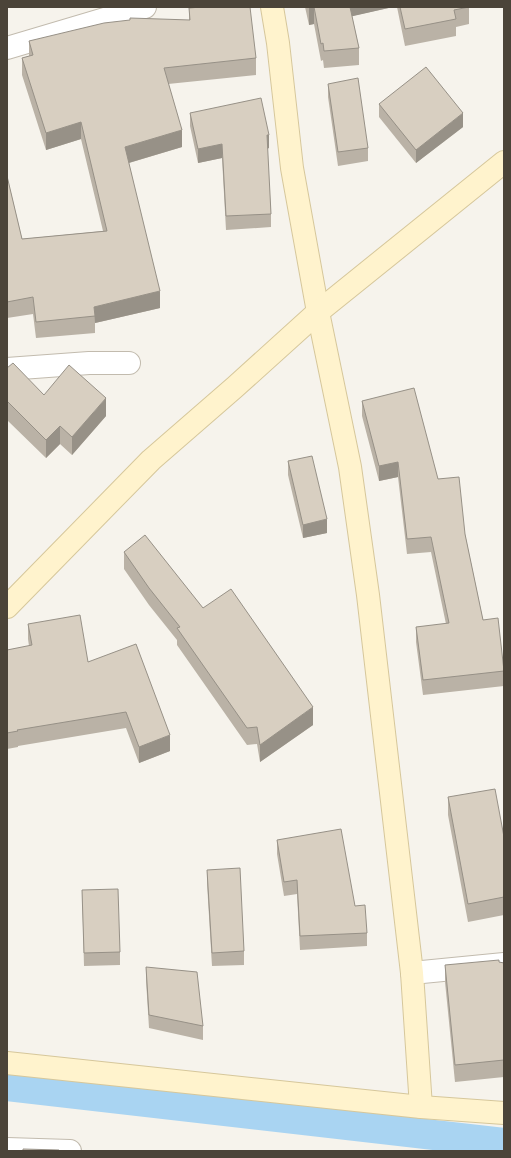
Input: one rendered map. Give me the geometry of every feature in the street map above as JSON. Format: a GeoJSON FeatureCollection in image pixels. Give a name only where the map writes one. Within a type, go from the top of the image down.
{"type":"FeatureCollection","features":[{"type":"Feature","properties":{"kind":"street"},"geometry":{"type":"LineString","coordinates":[[7,48],[145,7]]}},
{"type":"Feature","properties":{"kind":"street"},"geometry":{"type":"LineString","coordinates":[[272,7],[278,44],[292,168],[318,312],[350,467],[370,611],[412,973],[421,1107]]}},
{"type":"Feature","properties":{"kind":"street"},"geometry":{"type":"LineString","coordinates":[[7,607],[151,460],[318,312],[504,162]]}},
{"type":"Feature","properties":{"kind":"street"},"geometry":{"type":"LineString","coordinates":[[7,369],[89,363],[129,363]]}},
{"type":"Feature","properties":{"kind":"street"},"geometry":{"type":"LineString","coordinates":[[412,973],[504,964]]}},
{"type":"Feature","properties":{"kind":"street"},"geometry":{"type":"LineString","coordinates":[[7,1064],[421,1107],[504,1113]]}},
{"type":"Feature","properties":{"kind":"street"},"geometry":{"type":"LineString","coordinates":[[7,1149],[70,1151]]}},
{"type":"Feature","properties":{"kind":"building"},"geometry":{"type":"Polygon","coordinates":[[[250,7],[256,58],[164,68],[182,130],[125,147],[160,291],[94,307],[95,316],[36,322],[33,297],[7,302],[7,176],[22,239],[107,231],[81,122],[46,133],[22,58],[33,55],[29,41],[104,23],[130,20],[130,18],[190,20],[189,8],[250,7]]]}},
{"type":"Feature","properties":{"kind":"building"},"geometry":{"type":"Polygon","coordinates":[[[314,7],[350,7],[359,48],[324,51],[323,43],[321,44],[314,7]]]}},
{"type":"Feature","properties":{"kind":"building"},"geometry":{"type":"Polygon","coordinates":[[[400,7],[469,7],[454,10],[456,19],[405,29],[400,7]]]}},
{"type":"Feature","properties":{"kind":"building"},"geometry":{"type":"Polygon","coordinates":[[[426,67],[463,113],[416,150],[379,104],[426,67]]]}},
{"type":"Feature","properties":{"kind":"building"},"geometry":{"type":"Polygon","coordinates":[[[358,78],[368,148],[338,152],[328,84],[358,78]]]}},
{"type":"Feature","properties":{"kind":"building"},"geometry":{"type":"Polygon","coordinates":[[[261,98],[269,135],[267,135],[271,214],[226,216],[222,144],[198,149],[190,113],[261,98]]]}},
{"type":"Feature","properties":{"kind":"building"},"geometry":{"type":"Polygon","coordinates":[[[13,363],[44,395],[69,365],[106,398],[72,437],[60,426],[46,440],[7,401],[7,368],[13,363]]]}},
{"type":"Feature","properties":{"kind":"building"},"geometry":{"type":"Polygon","coordinates":[[[414,388],[438,479],[459,477],[465,534],[483,620],[498,618],[504,671],[423,680],[416,627],[449,623],[431,537],[407,539],[398,462],[379,466],[362,401],[414,388]]]}},
{"type":"Feature","properties":{"kind":"building"},"geometry":{"type":"Polygon","coordinates":[[[312,456],[327,519],[303,525],[288,461],[312,456]]]}},
{"type":"Feature","properties":{"kind":"building"},"geometry":{"type":"Polygon","coordinates":[[[145,535],[203,608],[231,589],[313,707],[260,745],[257,727],[247,728],[177,628],[180,627],[149,588],[124,552],[145,535]]]}},
{"type":"Feature","properties":{"kind":"building"},"geometry":{"type":"Polygon","coordinates":[[[80,615],[88,662],[136,644],[170,735],[139,747],[126,712],[17,730],[18,731],[7,733],[7,650],[32,645],[28,624],[80,615]]]}},
{"type":"Feature","properties":{"kind":"building"},"geometry":{"type":"Polygon","coordinates":[[[495,789],[504,837],[504,897],[468,904],[448,797],[495,789]]]}},
{"type":"Feature","properties":{"kind":"building"},"geometry":{"type":"Polygon","coordinates":[[[341,829],[355,906],[365,905],[367,933],[300,936],[297,880],[284,882],[277,840],[341,829]]]}},
{"type":"Feature","properties":{"kind":"building"},"geometry":{"type":"Polygon","coordinates":[[[240,868],[244,951],[212,953],[207,870],[240,868]]]}},
{"type":"Feature","properties":{"kind":"building"},"geometry":{"type":"Polygon","coordinates":[[[118,889],[120,952],[84,953],[82,890],[118,889]]]}},
{"type":"Feature","properties":{"kind":"building"},"geometry":{"type":"Polygon","coordinates":[[[499,960],[499,962],[504,963],[504,1060],[455,1065],[445,965],[499,960]]]}},
{"type":"Feature","properties":{"kind":"building"},"geometry":{"type":"Polygon","coordinates":[[[146,967],[197,972],[203,1026],[149,1015],[146,967]]]}},
{"type":"Feature","properties":{"kind":"building"},"geometry":{"type":"Polygon","coordinates":[[[23,1149],[59,1150],[59,1151],[23,1151],[23,1149]]]}},
{"type":"Feature","properties":{"kind":"waterway"},"geometry":{"type":"LineString","coordinates":[[7,1086],[504,1143]]}}]}
